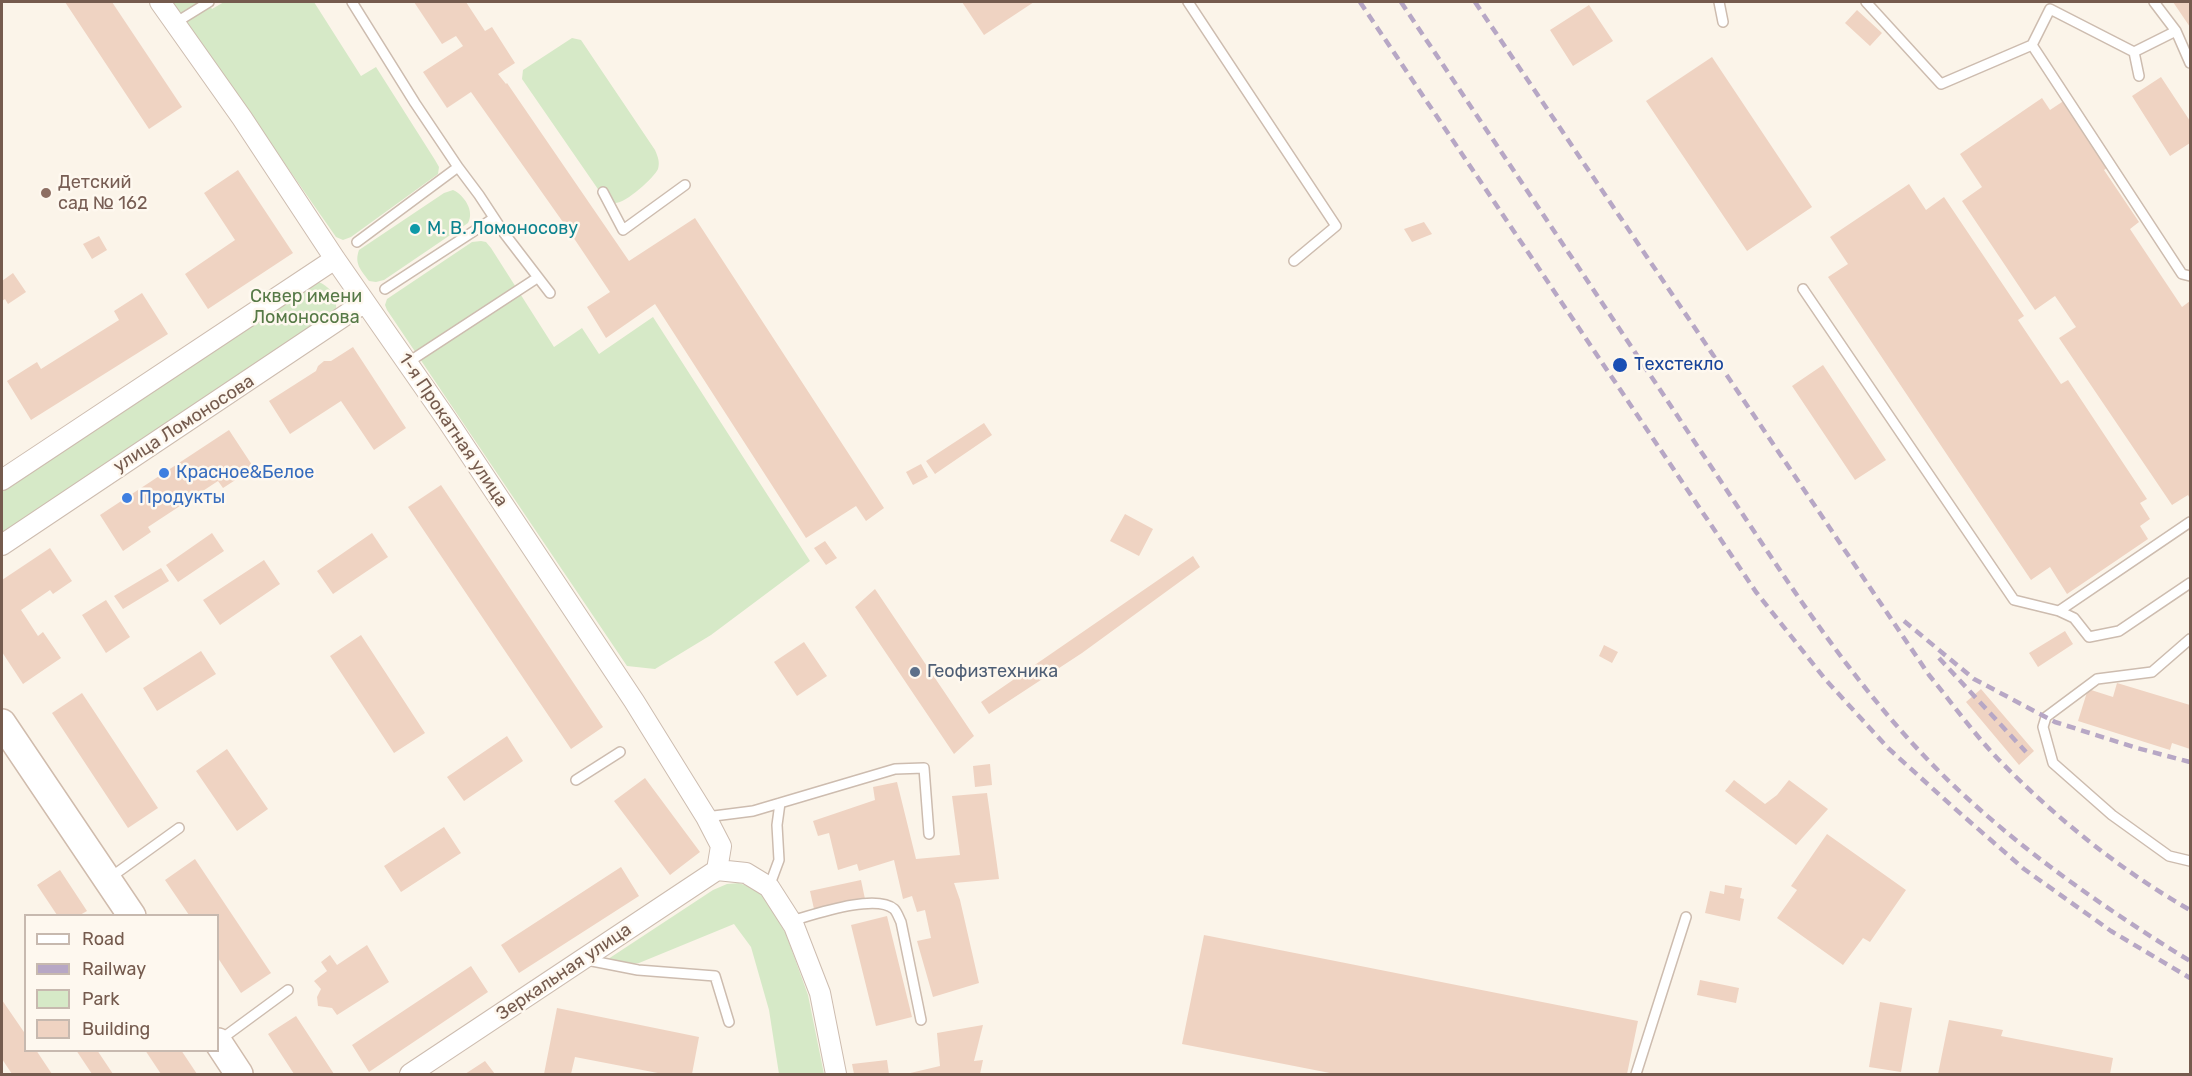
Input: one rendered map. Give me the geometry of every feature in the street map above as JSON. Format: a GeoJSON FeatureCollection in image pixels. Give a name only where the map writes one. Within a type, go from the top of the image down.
{"type":"FeatureCollection","features":[{"type":"Feature","properties":{"kind":"street","name":"1-я Прокатная улица"},"geometry":{"type":"LineString","coordinates":[[160,2],[242,118],[634,701],[706,817],[721,846],[717,870]]}},
{"type":"Feature","properties":{"kind":"street"},"geometry":{"type":"LineString","coordinates":[[2,480],[335,259]]}},
{"type":"Feature","properties":{"kind":"street","name":"улица Ломоносова"},"geometry":{"type":"LineString","coordinates":[[2,545],[365,302]]}},
{"type":"Feature","properties":{"kind":"street"},"geometry":{"type":"LineString","coordinates":[[2,723],[131,914]]}},
{"type":"Feature","properties":{"kind":"street"},"geometry":{"type":"LineString","coordinates":[[717,870],[746,873],[769,887],[791,921],[820,993],[836,1074]]}},
{"type":"Feature","properties":{"kind":"street","name":"Зеркальная улица"},"geometry":{"type":"LineString","coordinates":[[410,1074],[717,870]]}},
{"type":"Feature","properties":{"kind":"street"},"geometry":{"type":"LineString","coordinates":[[219,1043],[240,1074]]}},
{"type":"Feature","properties":{"kind":"lane"},"geometry":{"type":"LineString","coordinates":[[175,23],[209,2]]}},
{"type":"Feature","properties":{"kind":"lane"},"geometry":{"type":"LineString","coordinates":[[352,2],[458,167],[550,293]]}},
{"type":"Feature","properties":{"kind":"lane"},"geometry":{"type":"LineString","coordinates":[[1188,2],[1336,226],[1294,261]]}},
{"type":"Feature","properties":{"kind":"lane"},"geometry":{"type":"LineString","coordinates":[[1719,2],[1723,22]]}},
{"type":"Feature","properties":{"kind":"lane"},"geometry":{"type":"LineString","coordinates":[[1866,2],[1941,84],[2031,45],[2050,9],[2134,52]]}},
{"type":"Feature","properties":{"kind":"lane"},"geometry":{"type":"LineString","coordinates":[[2154,2],[2175,31],[2190,63]]}},
{"type":"Feature","properties":{"kind":"lane"},"geometry":{"type":"LineString","coordinates":[[2134,52],[2175,31]]}},
{"type":"Feature","properties":{"kind":"lane"},"geometry":{"type":"LineString","coordinates":[[2031,45],[2182,274],[2190,276]]}},
{"type":"Feature","properties":{"kind":"lane"},"geometry":{"type":"LineString","coordinates":[[2134,52],[2139,76]]}},
{"type":"Feature","properties":{"kind":"lane"},"geometry":{"type":"LineString","coordinates":[[357,242],[458,167]]}},
{"type":"Feature","properties":{"kind":"lane"},"geometry":{"type":"LineString","coordinates":[[603,192],[623,230],[685,185]]}},
{"type":"Feature","properties":{"kind":"lane"},"geometry":{"type":"LineString","coordinates":[[385,289],[494,218]]}},
{"type":"Feature","properties":{"kind":"lane"},"geometry":{"type":"LineString","coordinates":[[407,363],[537,278]]}},
{"type":"Feature","properties":{"kind":"lane"},"geometry":{"type":"LineString","coordinates":[[1803,289],[2014,600],[2059,611],[2074,618],[2089,638],[2119,631],[2190,583]]}},
{"type":"Feature","properties":{"kind":"lane"},"geometry":{"type":"LineString","coordinates":[[2059,611],[2190,522]]}},
{"type":"Feature","properties":{"kind":"lane"},"geometry":{"type":"LineString","coordinates":[[2190,639],[2152,672],[2097,679],[2046,717],[2043,727],[2053,763],[2112,815],[2169,856],[2190,861]]}},
{"type":"Feature","properties":{"kind":"lane"},"geometry":{"type":"LineString","coordinates":[[576,780],[620,752]]}},
{"type":"Feature","properties":{"kind":"lane"},"geometry":{"type":"LineString","coordinates":[[706,817],[753,811],[894,770],[924,768],[929,834]]}},
{"type":"Feature","properties":{"kind":"lane"},"geometry":{"type":"LineString","coordinates":[[769,887],[779,860],[777,825],[780,803]]}},
{"type":"Feature","properties":{"kind":"lane"},"geometry":{"type":"LineString","coordinates":[[108,879],[179,828]]}},
{"type":"Feature","properties":{"kind":"lane"},"geometry":{"type":"LineString","coordinates":[[791,921],[868,903],[884,905],[895,910],[901,922],[921,1020]]}},
{"type":"Feature","properties":{"kind":"lane"},"geometry":{"type":"LineString","coordinates":[[1635,1074],[1686,917]]}},
{"type":"Feature","properties":{"kind":"lane"},"geometry":{"type":"LineString","coordinates":[[585,959],[638,970],[715,976],[729,1022]]}},
{"type":"Feature","properties":{"kind":"lane"},"geometry":{"type":"LineString","coordinates":[[219,1041],[288,990]]}},
{"type":"Feature","properties":{"kind":"green space"},"geometry":{"type":"Polygon","coordinates":[[[172,2],[207,2],[212,9],[224,2],[314,2],[361,76],[376,67],[435,160],[439,167],[438,174],[351,237],[343,240],[336,237],[172,2]]]}},
{"type":"Feature","properties":{"kind":"green space"},"geometry":{"type":"Polygon","coordinates":[[[572,38],[581,40],[658,157],[658,169],[651,178],[625,200],[619,202],[614,203],[602,195],[522,79],[523,70],[572,38]]]}},
{"type":"Feature","properties":{"kind":"green space"},"geometry":{"type":"Polygon","coordinates":[[[453,190],[467,204],[470,213],[468,223],[384,280],[369,281],[358,263],[359,250],[444,193],[453,190]]]}},
{"type":"Feature","properties":{"kind":"green space"},"geometry":{"type":"Polygon","coordinates":[[[472,242],[486,242],[491,248],[554,347],[582,328],[599,354],[653,317],[810,561],[711,635],[655,669],[627,666],[387,310],[385,305],[387,299],[472,242]]]}},
{"type":"Feature","properties":{"kind":"green space","name":"Сквер имени Ломоносова"},"geometry":{"type":"Polygon","coordinates":[[[316,281],[332,292],[336,301],[336,312],[2,535],[2,488],[316,281]]]}},
{"type":"Feature","properties":{"kind":"green space"},"geometry":{"type":"Polygon","coordinates":[[[739,883],[761,891],[786,934],[808,995],[824,1074],[779,1074],[769,1010],[751,947],[734,924],[639,963],[596,967],[713,890],[727,884],[739,883]]]}},
{"type":"Feature","properties":{"kind":"building"},"geometry":{"type":"Polygon","coordinates":[[[65,2],[112,2],[182,107],[149,129],[65,2]]]}},
{"type":"Feature","properties":{"kind":"building"},"geometry":{"type":"Polygon","coordinates":[[[414,2],[466,2],[485,31],[492,27],[515,63],[498,74],[507,83],[629,261],[695,218],[884,508],[866,521],[856,506],[806,538],[655,304],[606,338],[587,307],[610,292],[565,225],[471,92],[447,108],[423,72],[463,46],[456,36],[442,44],[414,2]]]}},
{"type":"Feature","properties":{"kind":"building"},"geometry":{"type":"Polygon","coordinates":[[[962,2],[1034,2],[984,35],[962,2]]]}},
{"type":"Feature","properties":{"kind":"building"},"geometry":{"type":"Polygon","coordinates":[[[2173,2],[2190,2],[2190,27],[2173,2]]]}},
{"type":"Feature","properties":{"kind":"building"},"geometry":{"type":"Polygon","coordinates":[[[1589,5],[1613,41],[1573,66],[1550,30],[1589,5]]]}},
{"type":"Feature","properties":{"kind":"building"},"geometry":{"type":"Polygon","coordinates":[[[1857,10],[1882,33],[1870,46],[1845,23],[1857,10]]]}},
{"type":"Feature","properties":{"kind":"building"},"geometry":{"type":"Polygon","coordinates":[[[1712,57],[1812,207],[1747,251],[1646,101],[1712,57]]]}},
{"type":"Feature","properties":{"kind":"building"},"geometry":{"type":"Polygon","coordinates":[[[2161,77],[2190,121],[2190,143],[2170,156],[2132,96],[2161,77]]]}},
{"type":"Feature","properties":{"kind":"building"},"geometry":{"type":"Polygon","coordinates":[[[2042,98],[2050,110],[2065,100],[2110,166],[2104,170],[2139,222],[2130,229],[2182,307],[2190,301],[2190,499],[2188,495],[2172,505],[2059,338],[2076,327],[2055,296],[2035,310],[1962,201],[1982,187],[1960,154],[2042,98]]]}},
{"type":"Feature","properties":{"kind":"building"},"geometry":{"type":"Polygon","coordinates":[[[238,170],[293,253],[208,309],[185,274],[235,240],[204,193],[238,170]]]}},
{"type":"Feature","properties":{"kind":"building"},"geometry":{"type":"Polygon","coordinates":[[[1909,184],[1926,210],[1944,197],[2024,316],[2018,320],[2061,384],[2068,380],[2147,499],[2140,503],[2150,519],[2140,526],[2148,539],[2067,594],[2050,567],[2031,580],[1828,277],[1848,264],[1830,237],[1909,184]]]}},
{"type":"Feature","properties":{"kind":"building"},"geometry":{"type":"Polygon","coordinates":[[[1424,222],[1432,234],[1412,242],[1404,229],[1424,222]]]}},
{"type":"Feature","properties":{"kind":"building"},"geometry":{"type":"Polygon","coordinates":[[[99,236],[107,250],[92,259],[83,244],[99,236]]]}},
{"type":"Feature","properties":{"kind":"building"},"geometry":{"type":"Polygon","coordinates":[[[13,273],[26,292],[8,304],[5,299],[2,301],[2,281],[13,273]]]}},
{"type":"Feature","properties":{"kind":"building"},"geometry":{"type":"Polygon","coordinates":[[[142,293],[168,334],[31,420],[7,381],[37,362],[41,369],[119,320],[114,311],[142,293]]]}},
{"type":"Feature","properties":{"kind":"building"},"geometry":{"type":"Polygon","coordinates":[[[353,347],[406,428],[374,450],[341,401],[290,434],[269,401],[316,371],[324,361],[331,361],[353,347]]]}},
{"type":"Feature","properties":{"kind":"building"},"geometry":{"type":"Polygon","coordinates":[[[1823,365],[1886,460],[1855,480],[1792,386],[1823,365]]]}},
{"type":"Feature","properties":{"kind":"building"},"geometry":{"type":"Polygon","coordinates":[[[984,423],[992,435],[935,474],[926,461],[984,423]]]}},
{"type":"Feature","properties":{"kind":"building"},"geometry":{"type":"Polygon","coordinates":[[[229,430],[254,468],[223,488],[218,481],[148,527],[151,532],[123,551],[100,515],[229,430]]]}},
{"type":"Feature","properties":{"kind":"building"},"geometry":{"type":"Polygon","coordinates":[[[921,464],[928,477],[913,485],[906,472],[921,464]]]}},
{"type":"Feature","properties":{"kind":"building"},"geometry":{"type":"Polygon","coordinates":[[[441,485],[603,727],[571,749],[408,507],[441,485]]]}},
{"type":"Feature","properties":{"kind":"building"},"geometry":{"type":"Polygon","coordinates":[[[1125,514],[1153,529],[1139,556],[1110,541],[1125,514]]]}},
{"type":"Feature","properties":{"kind":"building"},"geometry":{"type":"Polygon","coordinates":[[[212,533],[224,551],[178,582],[166,565],[212,533]]]}},
{"type":"Feature","properties":{"kind":"building"},"geometry":{"type":"Polygon","coordinates":[[[372,533],[388,557],[333,594],[317,571],[372,533]]]}},
{"type":"Feature","properties":{"kind":"building"},"geometry":{"type":"Polygon","coordinates":[[[825,541],[837,558],[826,565],[814,548],[825,541]]]}},
{"type":"Feature","properties":{"kind":"building"},"geometry":{"type":"Polygon","coordinates":[[[50,548],[72,581],[53,594],[50,590],[21,610],[38,636],[43,632],[61,658],[23,684],[2,652],[2,580],[50,548]]]}},
{"type":"Feature","properties":{"kind":"building"},"geometry":{"type":"Polygon","coordinates":[[[1193,556],[1200,567],[1082,653],[989,714],[981,702],[1193,556]]]}},
{"type":"Feature","properties":{"kind":"building"},"geometry":{"type":"Polygon","coordinates":[[[264,560],[280,584],[220,625],[203,600],[264,560]]]}},
{"type":"Feature","properties":{"kind":"building"},"geometry":{"type":"Polygon","coordinates":[[[161,568],[169,581],[123,609],[114,596],[161,568]]]}},
{"type":"Feature","properties":{"kind":"building","name":"Геофизтехника"},"geometry":{"type":"Polygon","coordinates":[[[875,589],[974,736],[954,754],[855,607],[875,589]]]}},
{"type":"Feature","properties":{"kind":"building"},"geometry":{"type":"Polygon","coordinates":[[[106,600],[130,637],[106,653],[82,615],[106,600]]]}},
{"type":"Feature","properties":{"kind":"building"},"geometry":{"type":"Polygon","coordinates":[[[2065,631],[2073,644],[2038,667],[2029,653],[2065,631]]]}},
{"type":"Feature","properties":{"kind":"building"},"geometry":{"type":"Polygon","coordinates":[[[361,635],[425,733],[394,753],[330,656],[361,635]]]}},
{"type":"Feature","properties":{"kind":"building"},"geometry":{"type":"Polygon","coordinates":[[[804,642],[827,676],[797,696],[774,662],[804,642]]]}},
{"type":"Feature","properties":{"kind":"building"},"geometry":{"type":"Polygon","coordinates":[[[1604,645],[1618,652],[1612,663],[1599,656],[1604,645]]]}},
{"type":"Feature","properties":{"kind":"building"},"geometry":{"type":"Polygon","coordinates":[[[201,651],[216,674],[157,711],[143,688],[201,651]]]}},
{"type":"Feature","properties":{"kind":"building"},"geometry":{"type":"Polygon","coordinates":[[[2117,683],[2190,705],[2190,749],[2172,743],[2170,750],[2078,721],[2088,689],[2113,697],[2117,683]]]}},
{"type":"Feature","properties":{"kind":"building"},"geometry":{"type":"Polygon","coordinates":[[[1981,689],[2034,751],[2019,765],[1966,702],[1981,689]]]}},
{"type":"Feature","properties":{"kind":"building"},"geometry":{"type":"Polygon","coordinates":[[[82,693],[158,808],[128,828],[52,713],[82,693]]]}},
{"type":"Feature","properties":{"kind":"building"},"geometry":{"type":"Polygon","coordinates":[[[507,736],[523,761],[464,801],[447,777],[507,736]]]}},
{"type":"Feature","properties":{"kind":"building"},"geometry":{"type":"Polygon","coordinates":[[[227,749],[268,809],[237,831],[196,771],[227,749]]]}},
{"type":"Feature","properties":{"kind":"building"},"geometry":{"type":"Polygon","coordinates":[[[990,764],[992,785],[975,787],[973,766],[990,764]]]}},
{"type":"Feature","properties":{"kind":"building"},"geometry":{"type":"Polygon","coordinates":[[[645,778],[700,852],[670,875],[614,801],[645,778]]]}},
{"type":"Feature","properties":{"kind":"building"},"geometry":{"type":"Polygon","coordinates":[[[1734,780],[1765,804],[1777,795],[1789,780],[1828,809],[1796,845],[1725,791],[1734,780]]]}},
{"type":"Feature","properties":{"kind":"building"},"geometry":{"type":"Polygon","coordinates":[[[897,782],[916,859],[960,855],[952,796],[987,793],[999,879],[954,883],[979,983],[933,997],[917,941],[931,938],[925,910],[917,912],[912,896],[903,899],[894,860],[859,871],[857,864],[838,870],[829,833],[818,836],[813,821],[875,800],[873,787],[897,782]]]}},
{"type":"Feature","properties":{"kind":"building"},"geometry":{"type":"Polygon","coordinates":[[[444,827],[461,853],[401,892],[384,866],[444,827]]]}},
{"type":"Feature","properties":{"kind":"building"},"geometry":{"type":"Polygon","coordinates":[[[1827,834],[1906,890],[1870,942],[1863,938],[1843,965],[1777,918],[1797,890],[1791,886],[1827,834]]]}},
{"type":"Feature","properties":{"kind":"building"},"geometry":{"type":"Polygon","coordinates":[[[195,859],[271,973],[241,993],[219,960],[219,914],[188,914],[165,880],[195,859]]]}},
{"type":"Feature","properties":{"kind":"building"},"geometry":{"type":"Polygon","coordinates":[[[621,867],[639,896],[519,973],[501,945],[621,867]]]}},
{"type":"Feature","properties":{"kind":"building"},"geometry":{"type":"Polygon","coordinates":[[[60,870],[87,911],[82,914],[56,914],[37,885],[60,870]]]}},
{"type":"Feature","properties":{"kind":"building"},"geometry":{"type":"Polygon","coordinates":[[[861,880],[865,899],[814,909],[810,891],[861,880]]]}},
{"type":"Feature","properties":{"kind":"building"},"geometry":{"type":"Polygon","coordinates":[[[1725,885],[1742,888],[1740,898],[1744,899],[1740,921],[1705,913],[1710,891],[1724,894],[1725,885]]]}},
{"type":"Feature","properties":{"kind":"building"},"geometry":{"type":"Polygon","coordinates":[[[887,916],[912,1017],[876,1026],[851,925],[887,916]]]}},
{"type":"Feature","properties":{"kind":"building"},"geometry":{"type":"Polygon","coordinates":[[[1204,935],[1638,1021],[1627,1074],[1335,1074],[1182,1044],[1204,935]]]}},
{"type":"Feature","properties":{"kind":"building"},"geometry":{"type":"Polygon","coordinates":[[[367,945],[389,982],[337,1015],[332,1008],[318,1006],[317,997],[321,989],[314,981],[327,971],[321,962],[330,955],[337,965],[367,945]]]}},
{"type":"Feature","properties":{"kind":"building"},"geometry":{"type":"Polygon","coordinates":[[[471,966],[488,992],[369,1072],[352,1045],[471,966]]]}},
{"type":"Feature","properties":{"kind":"building"},"geometry":{"type":"Polygon","coordinates":[[[1700,980],[1739,988],[1736,1003],[1697,995],[1700,980]]]}},
{"type":"Feature","properties":{"kind":"building"},"geometry":{"type":"Polygon","coordinates":[[[2,1000],[24,1032],[24,1052],[37,1052],[52,1074],[12,1074],[2,1059],[2,1000]]]}},
{"type":"Feature","properties":{"kind":"building"},"geometry":{"type":"Polygon","coordinates":[[[1880,1002],[1912,1008],[1901,1072],[1869,1067],[1880,1002]]]}},
{"type":"Feature","properties":{"kind":"building"},"geometry":{"type":"Polygon","coordinates":[[[557,1008],[699,1037],[692,1074],[663,1074],[575,1057],[571,1074],[544,1074],[557,1008]]]}},
{"type":"Feature","properties":{"kind":"building"},"geometry":{"type":"Polygon","coordinates":[[[296,1016],[334,1074],[294,1074],[268,1034],[296,1016]]]}},
{"type":"Feature","properties":{"kind":"building"},"geometry":{"type":"Polygon","coordinates":[[[1949,1020],[2003,1030],[2001,1036],[2113,1058],[2110,1074],[1938,1074],[1949,1020]]]}},
{"type":"Feature","properties":{"kind":"building"},"geometry":{"type":"Polygon","coordinates":[[[983,1025],[974,1061],[983,1060],[980,1074],[906,1074],[940,1066],[937,1033],[983,1025]]]}},
{"type":"Feature","properties":{"kind":"building"},"geometry":{"type":"Polygon","coordinates":[[[77,1052],[98,1052],[113,1074],[92,1074],[77,1052]]]}},
{"type":"Feature","properties":{"kind":"building"},"geometry":{"type":"Polygon","coordinates":[[[146,1052],[182,1052],[197,1074],[161,1074],[146,1052]]]}},
{"type":"Feature","properties":{"kind":"building"},"geometry":{"type":"Polygon","coordinates":[[[887,1060],[889,1074],[854,1074],[852,1064],[887,1060]]]}},
{"type":"Feature","properties":{"kind":"building"},"geometry":{"type":"Polygon","coordinates":[[[485,1061],[495,1074],[465,1074],[485,1061]]]}},
{"type":"Feature","properties":{"kind":"railway"},"geometry":{"type":"LineString","coordinates":[[1360,2],[1756,592],[1825,679],[1888,748],[2024,869],[2111,931],[2190,978]]}},
{"type":"Feature","properties":{"kind":"railway"},"geometry":{"type":"LineString","coordinates":[[1401,2],[1793,589],[1857,677],[1891,719],[1967,798],[2020,843],[2103,905],[2190,961]]}},
{"type":"Feature","properties":{"kind":"railway"},"geometry":{"type":"LineString","coordinates":[[1475,2],[1929,675],[1990,750],[2043,802],[2114,860],[2190,910]]}},
{"type":"Feature","properties":{"kind":"railway"},"geometry":{"type":"LineString","coordinates":[[1904,621],[1974,679],[2055,722],[2190,762]]}},
{"type":"Feature","properties":{"kind":"railway"},"geometry":{"type":"LineString","coordinates":[[1939,658],[2026,752]]}},
{"type":"Feature","properties":{"kind":"place","name":"Детский сад № 162"},"geometry":{"type":"Point","coordinates":[46,193]}},
{"type":"Feature","properties":{"kind":"place","name":"М. В. Ломоносову"},"geometry":{"type":"Point","coordinates":[415,229]}},
{"type":"Feature","properties":{"kind":"place","name":"Техстекло"},"geometry":{"type":"Point","coordinates":[1620,365]}},
{"type":"Feature","properties":{"kind":"place","name":"Красное&Белое"},"geometry":{"type":"Point","coordinates":[164,473]}},
{"type":"Feature","properties":{"kind":"place","name":"Продукты"},"geometry":{"type":"Point","coordinates":[127,498]}},
{"type":"Feature","properties":{"kind":"place","name":"Геофизтехника"},"geometry":{"type":"Point","coordinates":[915,672]}}]}
